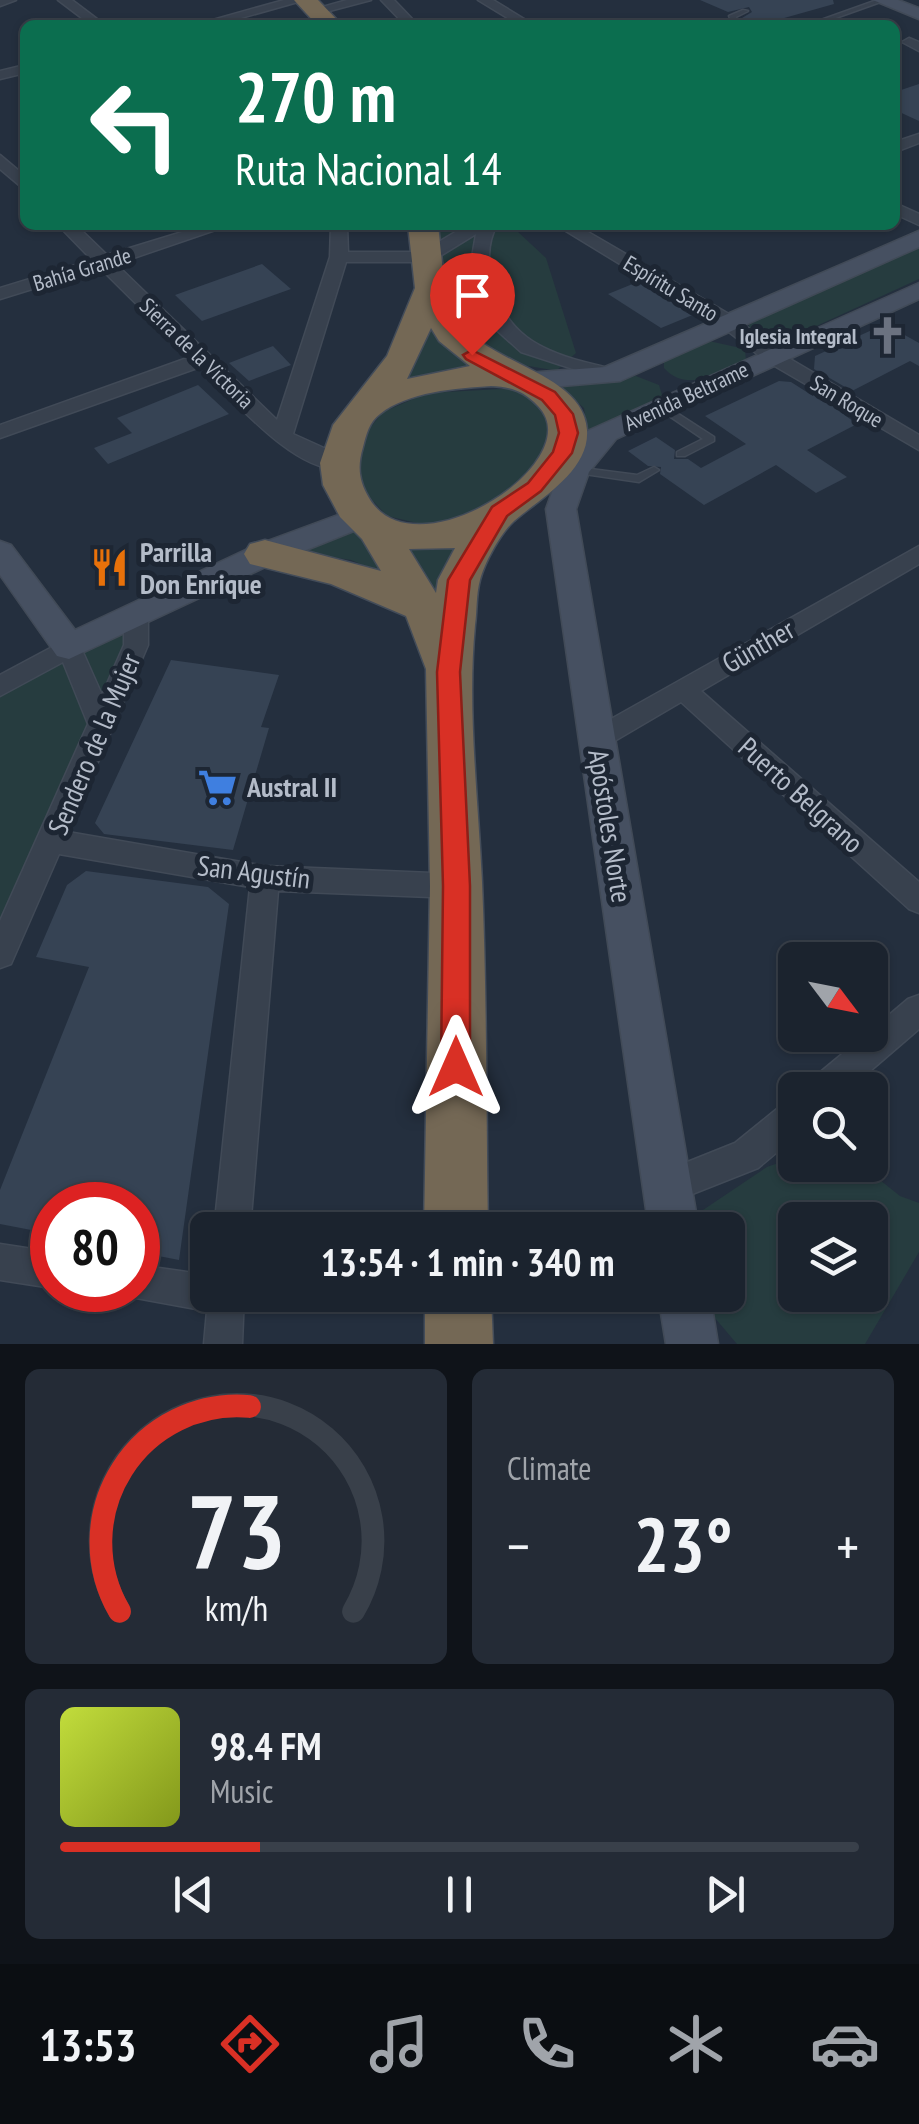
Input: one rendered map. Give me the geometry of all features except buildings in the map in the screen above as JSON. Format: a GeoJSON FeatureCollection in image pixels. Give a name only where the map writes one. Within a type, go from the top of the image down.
{"type":"FeatureCollection","features":[{"type":"Feature","properties":{"kind":"highway"},"geometry":{"type":"LineString","coordinates":[[354,498],[418,536],[458,535],[500,512],[569,461],[564,414],[549,396],[472,355],[445,328],[440,286],[426,257],[423,230]]}},
{"type":"Feature","properties":{"kind":"highway"},"geometry":{"type":"LineString","coordinates":[[440,286],[387,384],[351,425],[354,498],[424,608],[448,672]]}},
{"type":"Feature","properties":{"kind":"highway"},"geometry":{"type":"LineString","coordinates":[[365,408],[414,386],[450,380],[521,380]]}},
{"type":"Feature","properties":{"kind":"highway"},"geometry":{"type":"LineString","coordinates":[[456,1212],[456,886],[448,672],[459,580],[500,512]]}},
{"type":"Feature","properties":{"kind":"highway"},"geometry":{"type":"LineString","coordinates":[[265,554],[335,568],[381,584],[424,608]]}},
{"type":"Feature","properties":{"kind":"highway"},"geometry":{"type":"LineString","coordinates":[[458,1312],[459,1344]]}},
{"type":"Feature","properties":{"kind":"main road"},"geometry":{"type":"LineString","coordinates":[[883,0],[919,14]]}},
{"type":"Feature","properties":{"kind":"main road","name":"Avenida Beltrame"},"geometry":{"type":"LineString","coordinates":[[521,380],[610,375],[919,238]]}},
{"type":"Feature","properties":{"kind":"main road","name":"Avenida Beltrame"},"geometry":{"type":"LineString","coordinates":[[605,434],[919,290]]}},
{"type":"Feature","properties":{"kind":"main road"},"geometry":{"type":"LineString","coordinates":[[646,362],[690,395]]}},
{"type":"Feature","properties":{"kind":"main road","name":"Apóstoles Norte"},"geometry":{"type":"LineString","coordinates":[[605,434],[569,461],[561,509],[671,1212]]}},
{"type":"Feature","properties":{"kind":"main road"},"geometry":{"type":"LineString","coordinates":[[136,614],[265,554],[354,498]]}},
{"type":"Feature","properties":{"kind":"main road"},"geometry":{"type":"LineString","coordinates":[[0,552],[69,646]]}},
{"type":"Feature","properties":{"kind":"main road","name":"Sendero de la Mujer"},"geometry":{"type":"LineString","coordinates":[[69,646],[136,614]]}},
{"type":"Feature","properties":{"kind":"main road"},"geometry":{"type":"LineString","coordinates":[[687,1312],[692,1344]]}},
{"type":"Feature","properties":{"kind":"street"},"geometry":{"type":"LineString","coordinates":[[0,2],[10,0]]}},
{"type":"Feature","properties":{"kind":"street"},"geometry":{"type":"LineString","coordinates":[[64,0],[91,20]]}},
{"type":"Feature","properties":{"kind":"street"},"geometry":{"type":"LineString","coordinates":[[245,20],[302,6],[365,0]]}},
{"type":"Feature","properties":{"kind":"street"},"geometry":{"type":"LineString","coordinates":[[387,0],[407,20]]}},
{"type":"Feature","properties":{"kind":"street"},"geometry":{"type":"LineString","coordinates":[[484,0],[518,20]]}},
{"type":"Feature","properties":{"kind":"street"},"geometry":{"type":"LineString","coordinates":[[0,160],[20,180]]}},
{"type":"Feature","properties":{"kind":"street","name":"Sierra de la Victoria"},"geometry":{"type":"LineString","coordinates":[[71,230],[282,436],[315,455],[354,498]]}},
{"type":"Feature","properties":{"kind":"street","name":"Bahía Grande"},"geometry":{"type":"LineString","coordinates":[[0,294],[206,230]]}},
{"type":"Feature","properties":{"kind":"street"},"geometry":{"type":"LineString","coordinates":[[282,436],[339,258],[339,230]]}},
{"type":"Feature","properties":{"kind":"street"},"geometry":{"type":"LineString","coordinates":[[339,258],[426,257],[470,230]]}},
{"type":"Feature","properties":{"kind":"street"},"geometry":{"type":"LineString","coordinates":[[486,230],[481,263],[486,302],[506,335],[521,346],[610,375]]}},
{"type":"Feature","properties":{"kind":"street","name":"Espíritu Santo"},"geometry":{"type":"LineString","coordinates":[[572,230],[727,321]]}},
{"type":"Feature","properties":{"kind":"street"},"geometry":{"type":"LineString","coordinates":[[440,286],[481,263]]}},
{"type":"Feature","properties":{"kind":"street"},"geometry":{"type":"LineString","coordinates":[[440,286],[486,302]]}},
{"type":"Feature","properties":{"kind":"street","name":"San Roque"},"geometry":{"type":"LineString","coordinates":[[727,321],[773,356],[919,444]]}},
{"type":"Feature","properties":{"kind":"street"},"geometry":{"type":"LineString","coordinates":[[0,432],[203,359]]}},
{"type":"Feature","properties":{"kind":"street","name":"Günther"},"geometry":{"type":"LineString","coordinates":[[597,738],[919,554]]}},
{"type":"Feature","properties":{"kind":"street","name":"Sendero de la Mujer"},"geometry":{"type":"LineString","coordinates":[[0,956],[136,645],[136,614]]}},
{"type":"Feature","properties":{"kind":"street"},"geometry":{"type":"LineString","coordinates":[[69,646],[102,726]]}},
{"type":"Feature","properties":{"kind":"street","name":"Sendero de la Mujer"},"geometry":{"type":"LineString","coordinates":[[0,687],[69,646]]}},
{"type":"Feature","properties":{"kind":"street","name":"Puerto Belgrano"},"geometry":{"type":"LineString","coordinates":[[683,689],[919,900]]}},
{"type":"Feature","properties":{"kind":"street","name":"San Agustín"},"geometry":{"type":"LineString","coordinates":[[53,841],[265,878],[456,886]]}},
{"type":"Feature","properties":{"kind":"street"},"geometry":{"type":"LineString","coordinates":[[234,1212],[265,878]]}},
{"type":"Feature","properties":{"kind":"street"},"geometry":{"type":"LineString","coordinates":[[845,1072],[919,1009]]}},
{"type":"Feature","properties":{"kind":"street"},"geometry":{"type":"LineString","coordinates":[[667,1187],[746,1156],[778,1129]]}},
{"type":"Feature","properties":{"kind":"street"},"geometry":{"type":"LineString","coordinates":[[0,1262],[30,1267]]}},
{"type":"Feature","properties":{"kind":"street"},"geometry":{"type":"LineString","coordinates":[[160,1285],[190,1290]]}},
{"type":"Feature","properties":{"kind":"street"},"geometry":{"type":"LineString","coordinates":[[222,1344],[224,1312]]}},
{"type":"Feature","properties":{"kind":"lane"},"geometry":{"type":"LineString","coordinates":[[825,20],[883,0]]}},
{"type":"Feature","properties":{"kind":"lane"},"geometry":{"type":"LineString","coordinates":[[734,20],[732,16],[744,11]]}},
{"type":"Feature","properties":{"kind":"lane"},"geometry":{"type":"LineString","coordinates":[[663,407],[710,438],[681,454]]}},
{"type":"Feature","properties":{"kind":"lane"},"geometry":{"type":"LineString","coordinates":[[569,461],[639,479],[654,470]]}},
{"type":"Feature","properties":{"kind":"green space"},"geometry":{"type":"Polygon","coordinates":[[[438,230],[519,230],[546,258],[576,353],[556,371],[485,355],[459,331],[443,279],[438,230]]]}},
{"type":"Feature","properties":{"kind":"green space"},"geometry":{"type":"Polygon","coordinates":[[[919,246],[919,279],[788,339],[763,337],[749,328],[749,323],[919,246]]]}},
{"type":"Feature","properties":{"kind":"green space"},"geometry":{"type":"Polygon","coordinates":[[[428,319],[500,374],[396,387],[428,319]]]}},
{"type":"Feature","properties":{"kind":"green space"},"geometry":{"type":"Polygon","coordinates":[[[709,341],[745,349],[746,361],[693,380],[673,376],[664,368],[664,362],[709,341]]]}},
{"type":"Feature","properties":{"kind":"green space"},"geometry":{"type":"Polygon","coordinates":[[[636,376],[659,385],[660,401],[587,432],[584,408],[557,384],[636,376]]]}},
{"type":"Feature","properties":{"kind":"green space"},"geometry":{"type":"Polygon","coordinates":[[[517,388],[540,397],[554,452],[494,507],[430,526],[387,516],[360,487],[355,446],[383,412],[427,393],[517,388]]]}},
{"type":"Feature","properties":{"kind":"green space"},"geometry":{"type":"Polygon","coordinates":[[[361,526],[396,579],[351,560],[297,552],[361,526]]]}},
{"type":"Feature","properties":{"kind":"green space"},"geometry":{"type":"Polygon","coordinates":[[[391,538],[478,539],[430,613],[391,538]]]}},
{"type":"Feature","properties":{"kind":"green space"},"geometry":{"type":"Polygon","coordinates":[[[136,615],[136,645],[0,955],[0,687],[136,615]]]}},
{"type":"Feature","properties":{"kind":"green space"},"geometry":{"type":"Polygon","coordinates":[[[778,1163],[778,1182],[882,1182],[900,1196],[919,1203],[919,1252],[888,1305],[888,1202],[778,1202],[778,1312],[884,1312],[865,1344],[737,1344],[710,1312],[745,1312],[745,1212],[700,1212],[778,1163]]]}},
{"type":"Feature","properties":{"kind":"place","name":"Iglesia Integral"},"geometry":{"type":"Point","coordinates":[887,336]}},
{"type":"Feature","properties":{"kind":"place","name":"Parrilla Don Enrique"},"geometry":{"type":"Point","coordinates":[110,568]}},
{"type":"Feature","properties":{"kind":"place","name":"Austral II"},"geometry":{"type":"Point","coordinates":[217,787]}},
{"type":"Feature","properties":{"kind":"route"},"geometry":{"type":"LineString","coordinates":[[456,1067],[456,886],[448,672],[459,580],[472,552],[500,512],[534,487],[562,453],[569,433],[564,414],[549,396],[472,355]]}}]}
